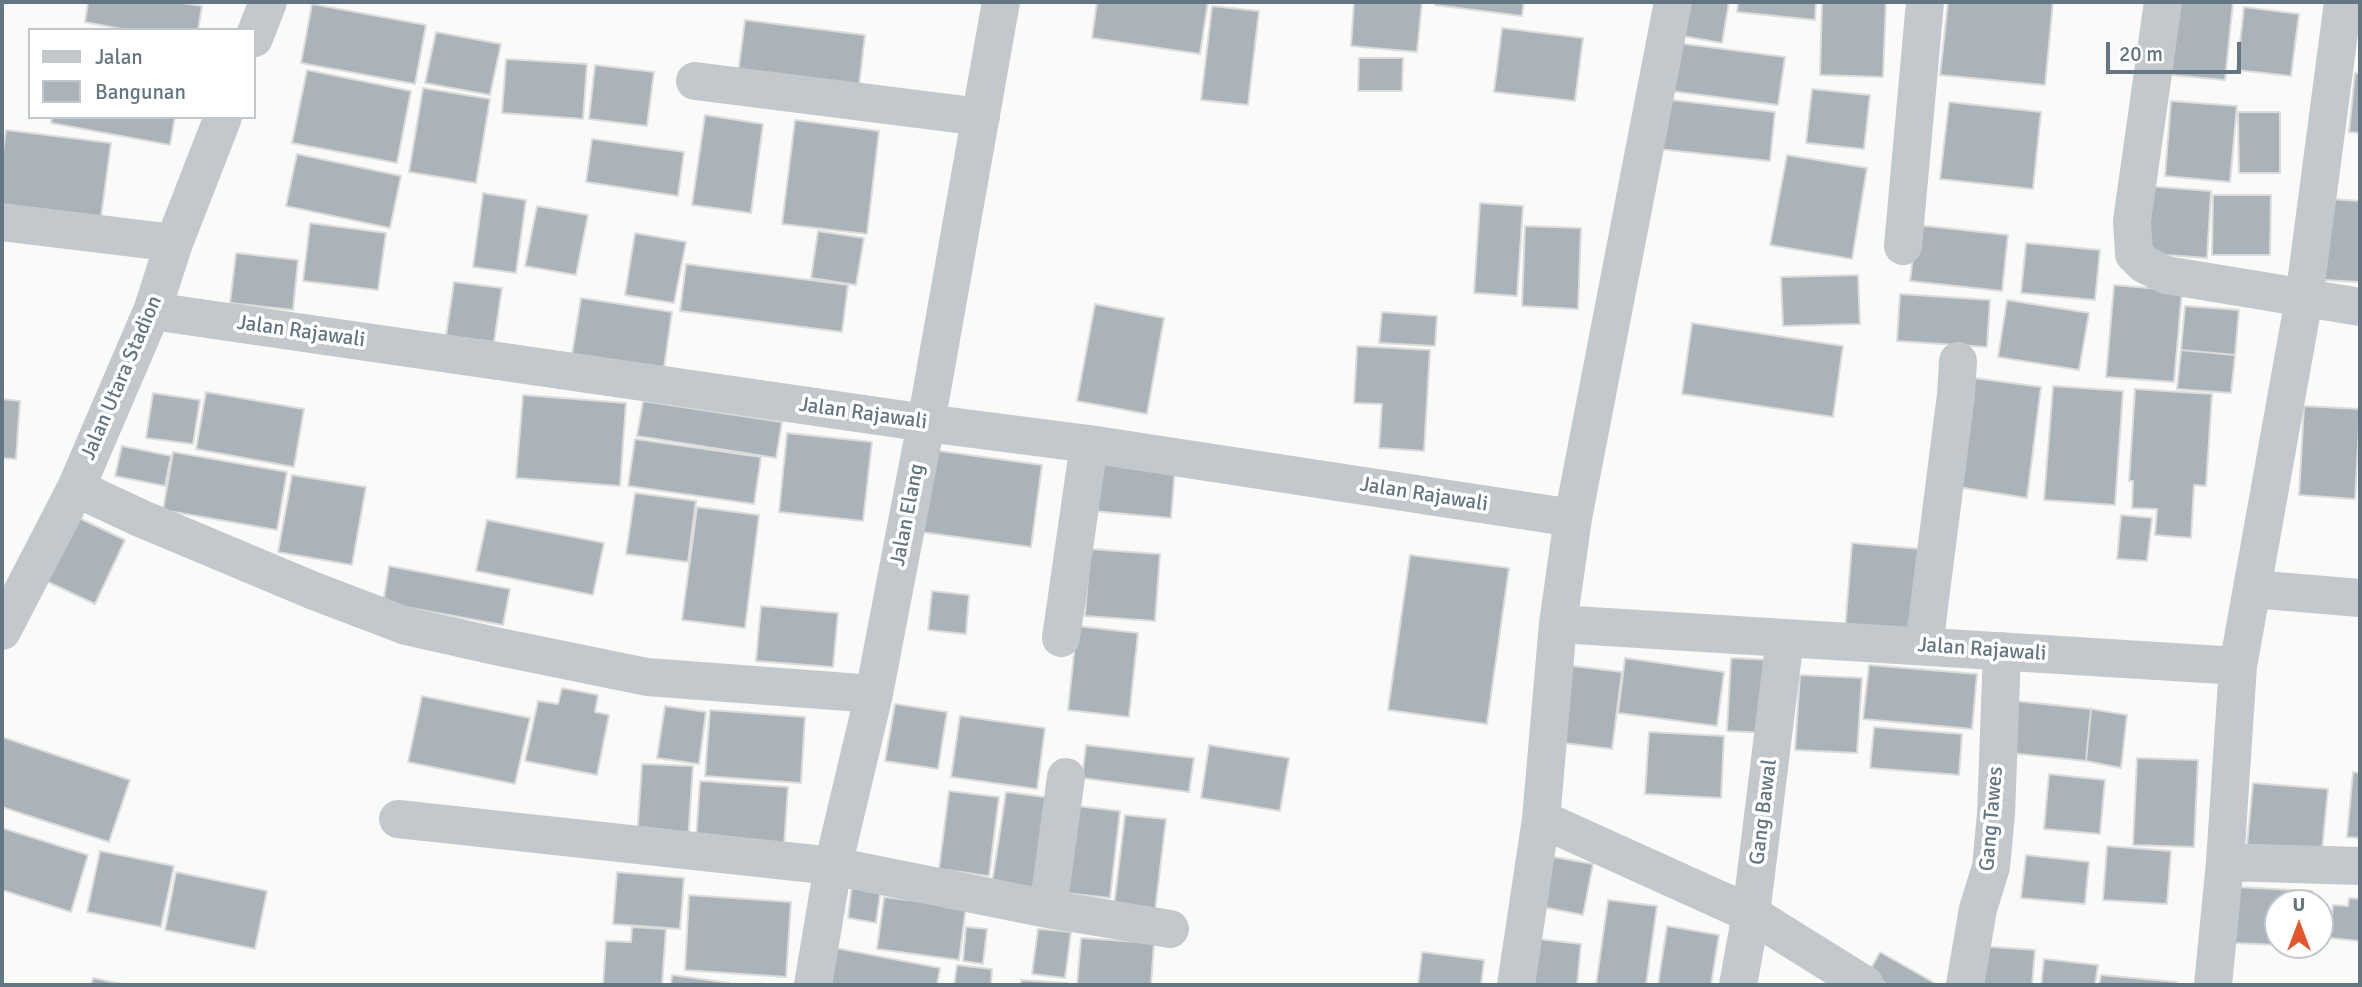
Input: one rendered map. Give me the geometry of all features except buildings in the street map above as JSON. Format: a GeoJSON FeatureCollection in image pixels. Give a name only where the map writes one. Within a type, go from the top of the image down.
{"type":"FeatureCollection","features":[{"type":"Feature","properties":{"kind":"street"},"geometry":{"type":"LineString","coordinates":[[256,33],[268,2]]}},
{"type":"Feature","properties":{"kind":"street","name":"Jalan Elang"},"geometry":{"type":"LineString","coordinates":[[813,985],[833,866],[874,694],[1002,2]]}},
{"type":"Feature","properties":{"kind":"street"},"geometry":{"type":"LineString","coordinates":[[1516,985],[1541,819],[1558,624],[1573,518],[1673,2]]}},
{"type":"Feature","properties":{"kind":"street"},"geometry":{"type":"LineString","coordinates":[[1903,246],[1925,2]]}},
{"type":"Feature","properties":{"kind":"street"},"geometry":{"type":"LineString","coordinates":[[2162,2],[2132,221],[2134,254],[2144,264],[2166,275],[2360,307]]}},
{"type":"Feature","properties":{"kind":"street"},"geometry":{"type":"LineString","coordinates":[[2213,985],[2225,862],[2238,666],[2305,299],[2343,2]]}},
{"type":"Feature","properties":{"kind":"street"},"geometry":{"type":"LineString","coordinates":[[695,81],[981,117]]}},
{"type":"Feature","properties":{"kind":"street","name":"Jalan Utara Stadion"},"geometry":{"type":"LineString","coordinates":[[2,631],[76,488],[152,311],[174,243],[222,119]]}},
{"type":"Feature","properties":{"kind":"street"},"geometry":{"type":"LineString","coordinates":[[2,222],[174,243]]}},
{"type":"Feature","properties":{"kind":"street","name":"Jalan Rajawali"},"geometry":{"type":"LineString","coordinates":[[152,311],[926,423],[1089,444],[1573,518]]}},
{"type":"Feature","properties":{"kind":"street"},"geometry":{"type":"LineString","coordinates":[[1924,646],[1956,395],[1958,360]]}},
{"type":"Feature","properties":{"kind":"street"},"geometry":{"type":"LineString","coordinates":[[1061,638],[1089,444]]}},
{"type":"Feature","properties":{"kind":"street"},"geometry":{"type":"LineString","coordinates":[[76,488],[140,518],[314,591],[406,626],[647,677],[874,694]]}},
{"type":"Feature","properties":{"kind":"street"},"geometry":{"type":"LineString","coordinates":[[2252,589],[2360,598]]}},
{"type":"Feature","properties":{"kind":"street","name":"Jalan Rajawali"},"geometry":{"type":"LineString","coordinates":[[1558,624],[2238,666]]}},
{"type":"Feature","properties":{"kind":"street","name":"Gang Bawal"},"geometry":{"type":"LineString","coordinates":[[1738,985],[1751,914],[1785,638]]}},
{"type":"Feature","properties":{"kind":"street","name":"Gang Tawes"},"geometry":{"type":"LineString","coordinates":[[1965,985],[1978,909],[1991,867],[1996,814],[2002,651]]}},
{"type":"Feature","properties":{"kind":"street"},"geometry":{"type":"LineString","coordinates":[[1048,909],[1066,777]]}},
{"type":"Feature","properties":{"kind":"street"},"geometry":{"type":"LineString","coordinates":[[398,819],[833,866],[1048,909],[1170,929]]}},
{"type":"Feature","properties":{"kind":"street"},"geometry":{"type":"LineString","coordinates":[[1541,819],[1751,914],[1865,985]]}},
{"type":"Feature","properties":{"kind":"street"},"geometry":{"type":"LineString","coordinates":[[2225,862],[2360,866]]}}]}
